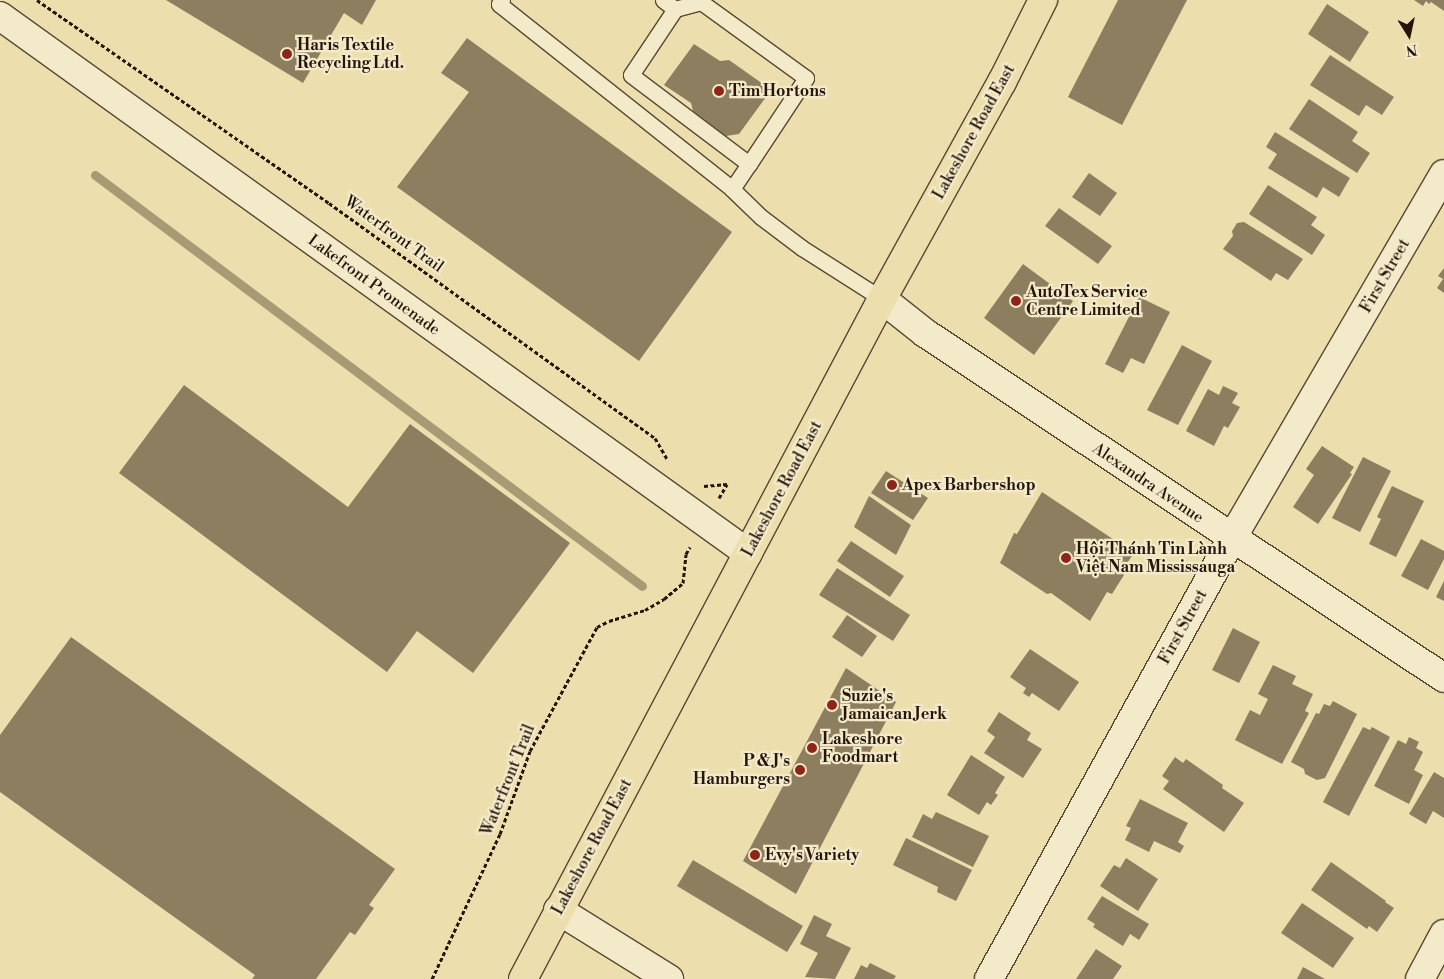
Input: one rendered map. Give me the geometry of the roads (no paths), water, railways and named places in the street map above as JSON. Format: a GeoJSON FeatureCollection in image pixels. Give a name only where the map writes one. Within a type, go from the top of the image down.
{"type":"FeatureCollection","features":[{"type":"Feature","properties":{"kind":"main road","name":"Lakeshore Road East"},"geometry":{"type":"LineString","coordinates":[[522,979],[882,299],[1002,82],[1043,0]]}},
{"type":"Feature","properties":{"kind":"street","name":"Lakefront Promenade"},"geometry":{"type":"LineString","coordinates":[[0,16],[748,553]]}},
{"type":"Feature","properties":{"kind":"street","name":"First Street"},"geometry":{"type":"LineString","coordinates":[[988,979],[1232,538],[1444,174]]}},
{"type":"Feature","properties":{"kind":"street","name":"Alexandra Avenue"},"geometry":{"type":"LineString","coordinates":[[882,299],[926,333],[1444,678]]}},
{"type":"Feature","properties":{"kind":"street"},"geometry":{"type":"LineString","coordinates":[[558,910],[669,979]]}},
{"type":"Feature","properties":{"kind":"street"},"geometry":{"type":"LineString","coordinates":[[1420,979],[1444,934]]}},
{"type":"Feature","properties":{"kind":"lane"},"geometry":{"type":"LineString","coordinates":[[502,0],[499,4],[732,189],[761,217],[802,248],[882,299]]}},
{"type":"Feature","properties":{"kind":"lane"},"geometry":{"type":"LineString","coordinates":[[732,189],[749,164],[806,78],[701,2],[669,4],[631,75],[749,164]]}},
{"type":"Feature","properties":{"kind":"waterway"},"geometry":{"type":"LineString","coordinates":[[95,175],[642,586]]}},
{"type":"Feature","properties":{"kind":"place","name":"Haris Textile Recycling Ltd."},"geometry":{"type":"Point","coordinates":[287,54]}},
{"type":"Feature","properties":{"kind":"place","name":"Tim Hortons"},"geometry":{"type":"Point","coordinates":[719,91]}},
{"type":"Feature","properties":{"kind":"place","name":"AutoTex Service Centre Limited"},"geometry":{"type":"Point","coordinates":[1016,301]}},
{"type":"Feature","properties":{"kind":"place","name":"Apex Barbershop"},"geometry":{"type":"Point","coordinates":[892,485]}},
{"type":"Feature","properties":{"kind":"place","name":"Hội Thánh Tin Lành Việt Nam Mississauga"},"geometry":{"type":"Point","coordinates":[1066,558]}},
{"type":"Feature","properties":{"kind":"place","name":"Suzie's Jamaican Jerk"},"geometry":{"type":"Point","coordinates":[832,705]}},
{"type":"Feature","properties":{"kind":"place","name":"Lakeshore Foodmart"},"geometry":{"type":"Point","coordinates":[812,748]}},
{"type":"Feature","properties":{"kind":"place","name":"P & J's Hamburgers"},"geometry":{"type":"Point","coordinates":[800,770]}},
{"type":"Feature","properties":{"kind":"place","name":"Evy's Variety"},"geometry":{"type":"Point","coordinates":[755,855]}}]}
